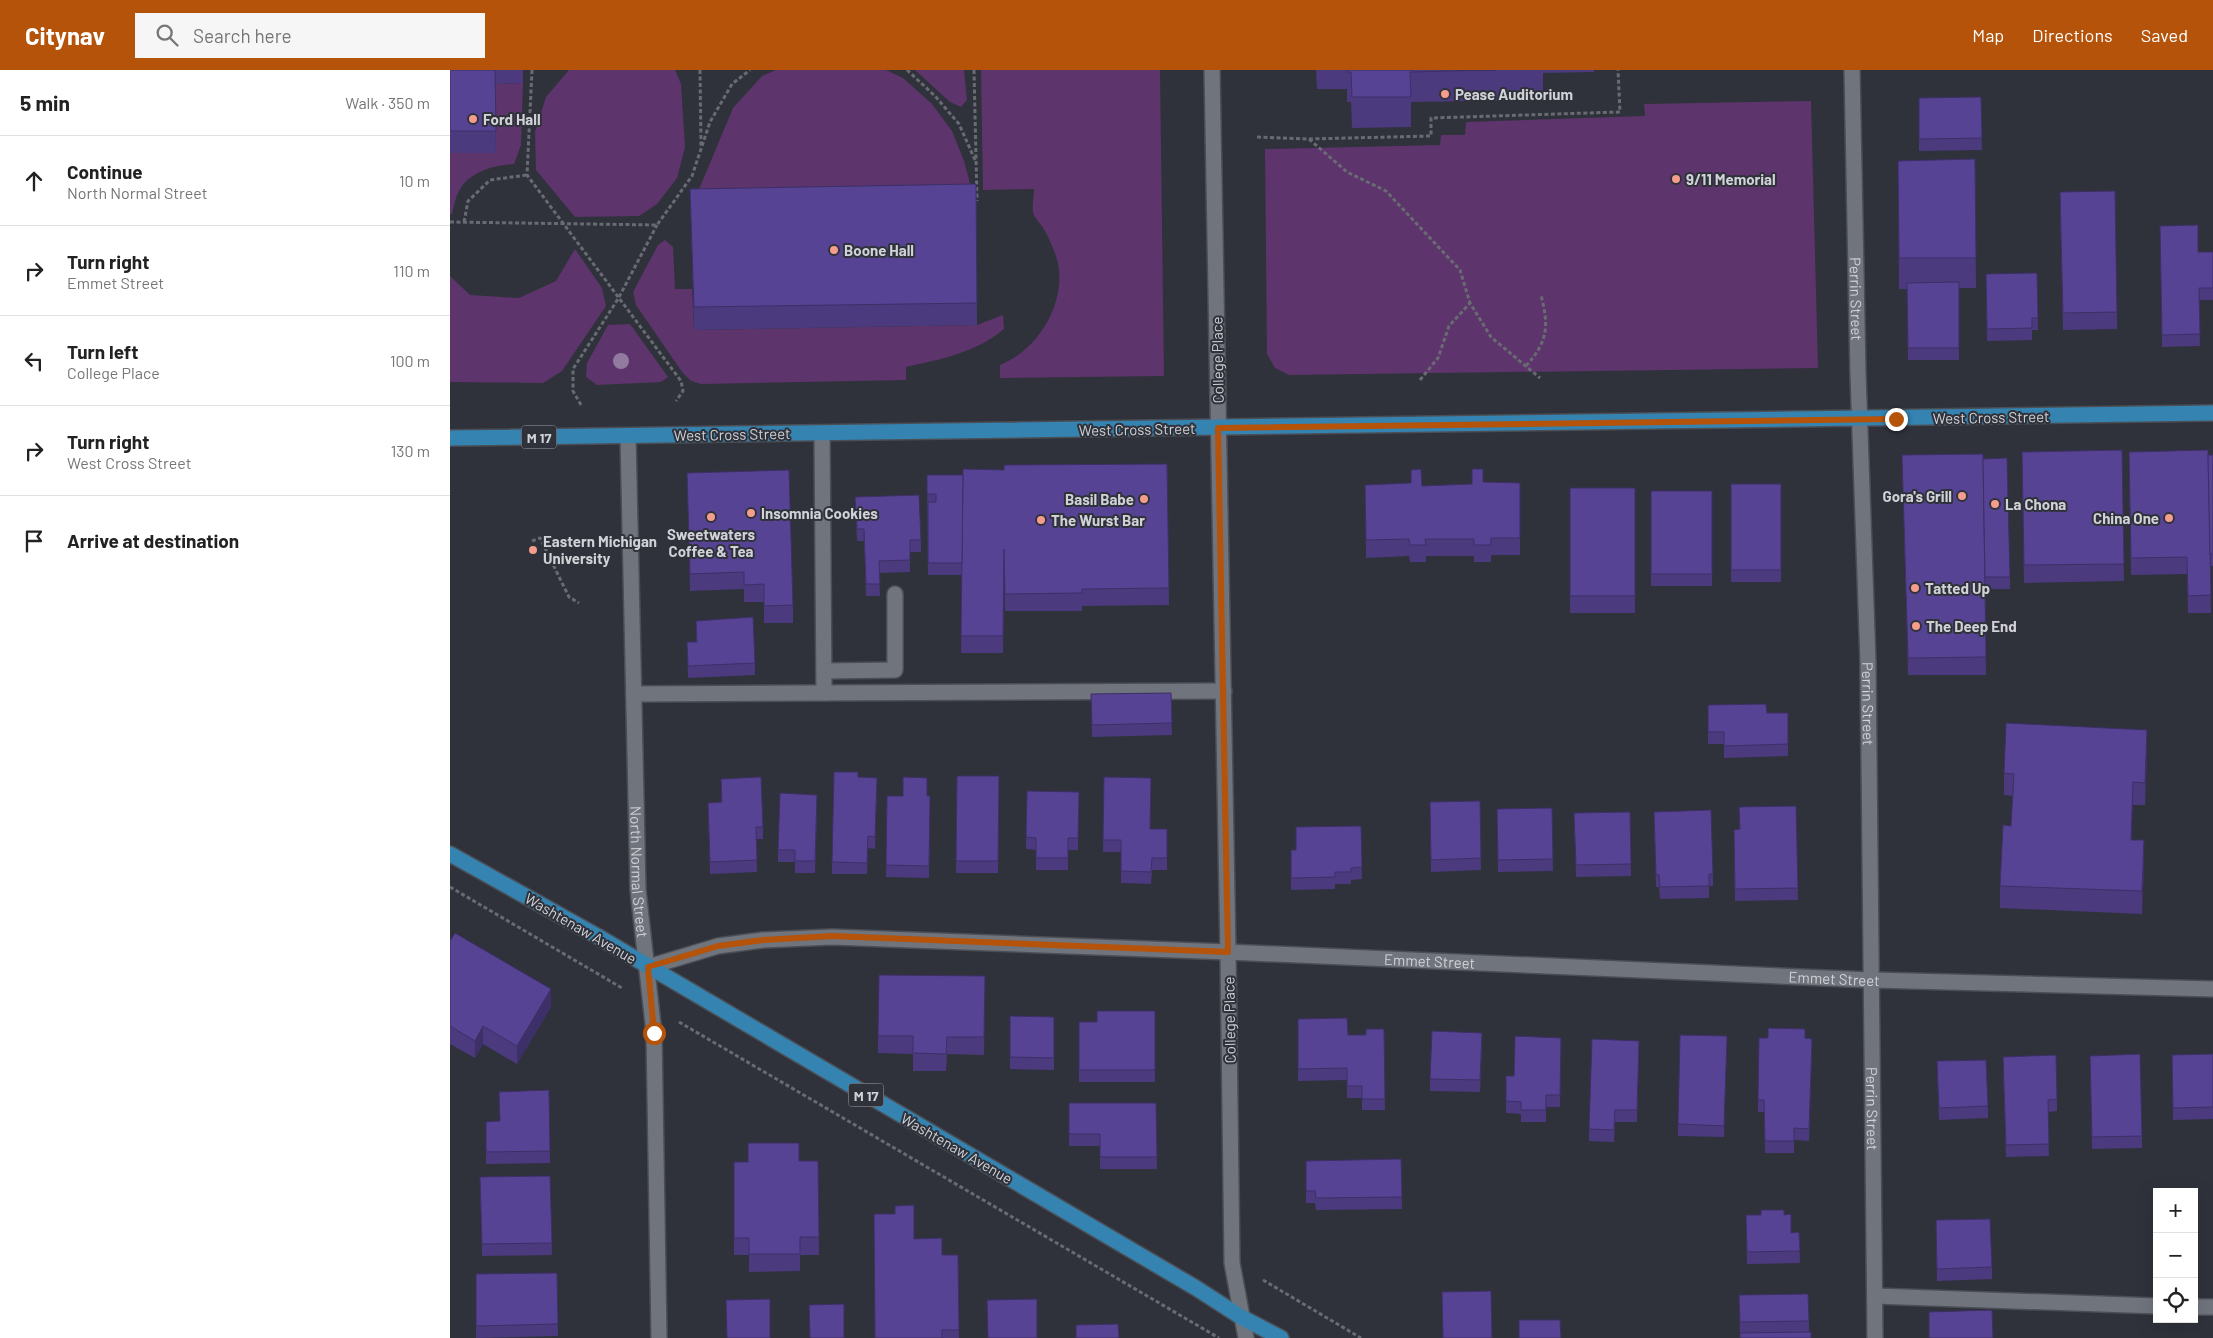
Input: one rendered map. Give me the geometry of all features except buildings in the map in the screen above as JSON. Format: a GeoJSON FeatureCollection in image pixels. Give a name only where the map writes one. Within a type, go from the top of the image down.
{"type":"FeatureCollection","features":[{"type":"Feature","properties":{"kind":"main road","name":"West Cross Street"},"geometry":{"type":"LineString","coordinates":[[450,438],[2213,414]]}},
{"type":"Feature","properties":{"kind":"main road","name":"Washtenaw Avenue"},"geometry":{"type":"LineString","coordinates":[[450,854],[648,967],[1187,1283],[1241,1317],[1281,1338]]}},
{"type":"Feature","properties":{"kind":"street","name":"College Place"},"geometry":{"type":"LineString","coordinates":[[1212,70],[1224,690],[1232,1263],[1246,1338]]}},
{"type":"Feature","properties":{"kind":"street","name":"Perrin Street"},"geometry":{"type":"LineString","coordinates":[[1852,70],[1859,419],[1868,662],[1876,1338]]}},
{"type":"Feature","properties":{"kind":"street"},"geometry":{"type":"LineString","coordinates":[[822,433],[824,693]]}},
{"type":"Feature","properties":{"kind":"street","name":"North Normal Street"},"geometry":{"type":"LineString","coordinates":[[628,436],[638,890],[654,1033],[659,1338]]}},
{"type":"Feature","properties":{"kind":"street"},"geometry":{"type":"LineString","coordinates":[[824,671],[896,670],[895,594]]}},
{"type":"Feature","properties":{"kind":"street"},"geometry":{"type":"LineString","coordinates":[[634,694],[1224,690]]}},
{"type":"Feature","properties":{"kind":"street","name":"Emmet Street"},"geometry":{"type":"LineString","coordinates":[[648,967],[718,946],[763,940],[832,936],[1872,980],[2213,989]]}},
{"type":"Feature","properties":{"kind":"street"},"geometry":{"type":"LineString","coordinates":[[1875,1296],[2153,1306]]}},
{"type":"Feature","properties":{"kind":"street"},"geometry":{"type":"LineString","coordinates":[[2198,1307],[2213,1307]]}},
{"type":"Feature","properties":{"kind":"path"},"geometry":{"type":"LineString","coordinates":[[532,70],[527,175],[565,223],[618,299],[681,381],[683,391],[676,401]]}},
{"type":"Feature","properties":{"kind":"path"},"geometry":{"type":"LineString","coordinates":[[700,70],[700,150]]}},
{"type":"Feature","properties":{"kind":"path"},"geometry":{"type":"LineString","coordinates":[[581,405],[573,391],[574,369],[618,299],[657,225],[692,176],[710,122],[732,84],[750,70]]}},
{"type":"Feature","properties":{"kind":"path"},"geometry":{"type":"LineString","coordinates":[[907,70],[935,96],[959,124],[976,162]]}},
{"type":"Feature","properties":{"kind":"path"},"geometry":{"type":"LineString","coordinates":[[974,70],[977,201]]}},
{"type":"Feature","properties":{"kind":"path"},"geometry":{"type":"LineString","coordinates":[[1257,137],[1308,139],[1431,136],[1431,118],[1620,112],[1618,70]]}},
{"type":"Feature","properties":{"kind":"path"},"geometry":{"type":"LineString","coordinates":[[1308,139],[1347,172],[1386,191],[1460,270],[1470,303],[1491,337],[1540,378]]}},
{"type":"Feature","properties":{"kind":"path"},"geometry":{"type":"LineString","coordinates":[[464,222],[468,201],[490,180],[527,175]]}},
{"type":"Feature","properties":{"kind":"path"},"geometry":{"type":"LineString","coordinates":[[450,222],[657,225]]}},
{"type":"Feature","properties":{"kind":"path"},"geometry":{"type":"LineString","coordinates":[[1526,366],[1540,349],[1546,331],[1546,313],[1541,295]]}},
{"type":"Feature","properties":{"kind":"path"},"geometry":{"type":"LineString","coordinates":[[1420,380],[1438,358],[1450,326],[1470,303]]}},
{"type":"Feature","properties":{"kind":"path"},"geometry":{"type":"LineString","coordinates":[[532,541],[540,538],[569,597],[579,603]]}},
{"type":"Feature","properties":{"kind":"path"},"geometry":{"type":"LineString","coordinates":[[450,888],[1220,1338]]}},
{"type":"Feature","properties":{"kind":"path"},"geometry":{"type":"LineString","coordinates":[[1263,1280],[1361,1338]]}},
{"type":"Feature","properties":{"kind":"shaded area"},"geometry":{"type":"Polygon","coordinates":[[[569,70],[675,70],[681,84],[685,147],[677,178],[657,204],[639,216],[575,217],[536,170],[535,132],[546,97],[569,70]]]}},
{"type":"Feature","properties":{"kind":"shaded area"},"geometry":{"type":"Polygon","coordinates":[[[776,70],[886,70],[903,78],[932,104],[952,131],[964,161],[976,206],[690,211],[733,108],[762,76],[776,70]]]}},
{"type":"Feature","properties":{"kind":"shaded area"},"geometry":{"type":"Polygon","coordinates":[[[915,70],[964,70],[967,100],[961,107],[950,102],[915,70]]]}},
{"type":"Feature","properties":{"kind":"shaded area"},"geometry":{"type":"Polygon","coordinates":[[[981,70],[1160,70],[1164,376],[1000,378],[1000,365],[1014,358],[1027,348],[1048,321],[1059,289],[1059,272],[1056,256],[1044,229],[1033,212],[1034,189],[983,190],[981,70]]]}},
{"type":"Feature","properties":{"kind":"shaded area"},"geometry":{"type":"Polygon","coordinates":[[[523,83],[521,145],[514,164],[490,168],[469,179],[459,191],[452,214],[450,214],[450,153],[496,153],[495,84],[523,83]]]}},
{"type":"Feature","properties":{"kind":"shaded area"},"geometry":{"type":"Polygon","coordinates":[[[1811,101],[1818,368],[1289,375],[1275,368],[1267,354],[1265,149],[1440,145],[1441,135],[1465,135],[1466,122],[1645,116],[1644,104],[1811,101]]]}},
{"type":"Feature","properties":{"kind":"shaded area"},"geometry":{"type":"Polygon","coordinates":[[[665,240],[673,247],[675,289],[692,289],[694,330],[977,325],[1003,315],[1004,329],[982,344],[958,354],[906,367],[906,380],[701,384],[691,381],[682,372],[636,305],[633,292],[658,245],[665,240]]]}},
{"type":"Feature","properties":{"kind":"shaded area"},"geometry":{"type":"Polygon","coordinates":[[[575,249],[602,288],[606,306],[562,371],[543,383],[450,382],[450,276],[470,295],[519,298],[556,281],[575,249]]]}},
{"type":"Feature","properties":{"kind":"shaded area"},"geometry":{"type":"Polygon","coordinates":[[[630,324],[668,377],[661,382],[597,385],[586,377],[587,363],[608,325],[630,324]]]}},
{"type":"Feature","properties":{"kind":"place","name":"Pease Auditorium"},"geometry":{"type":"Point","coordinates":[1445,94]}},
{"type":"Feature","properties":{"kind":"place","name":"Ford Hall"},"geometry":{"type":"Point","coordinates":[473,119]}},
{"type":"Feature","properties":{"kind":"place","name":"9/11 Memorial"},"geometry":{"type":"Point","coordinates":[1676,179]}},
{"type":"Feature","properties":{"kind":"place","name":"Boone Hall"},"geometry":{"type":"Point","coordinates":[834,250]}},
{"type":"Feature","properties":{"kind":"place","name":"Gora's Grill"},"geometry":{"type":"Point","coordinates":[1962,496]}},
{"type":"Feature","properties":{"kind":"place","name":"Basil Babe"},"geometry":{"type":"Point","coordinates":[1144,499]}},
{"type":"Feature","properties":{"kind":"place","name":"La Chona"},"geometry":{"type":"Point","coordinates":[1995,504]}},
{"type":"Feature","properties":{"kind":"place","name":"Insomnia Cookies"},"geometry":{"type":"Point","coordinates":[751,513]}},
{"type":"Feature","properties":{"kind":"place","name":"Sweetwaters Coffee & Tea"},"geometry":{"type":"Point","coordinates":[711,517]}},
{"type":"Feature","properties":{"kind":"place","name":"China One"},"geometry":{"type":"Point","coordinates":[2169,518]}},
{"type":"Feature","properties":{"kind":"place","name":"The Wurst Bar"},"geometry":{"type":"Point","coordinates":[1041,520]}},
{"type":"Feature","properties":{"kind":"place","name":"Eastern Michigan University"},"geometry":{"type":"Point","coordinates":[533,550]}},
{"type":"Feature","properties":{"kind":"place","name":"Tatted Up"},"geometry":{"type":"Point","coordinates":[1915,588]}},
{"type":"Feature","properties":{"kind":"place","name":"The Deep End"},"geometry":{"type":"Point","coordinates":[1916,626]}},
{"type":"Feature","properties":{"kind":"route"},"geometry":{"type":"LineString","coordinates":[[654,1033],[648,967],[718,946],[763,940],[832,936],[1228,952],[1218,428],[1896,419]]}}]}
